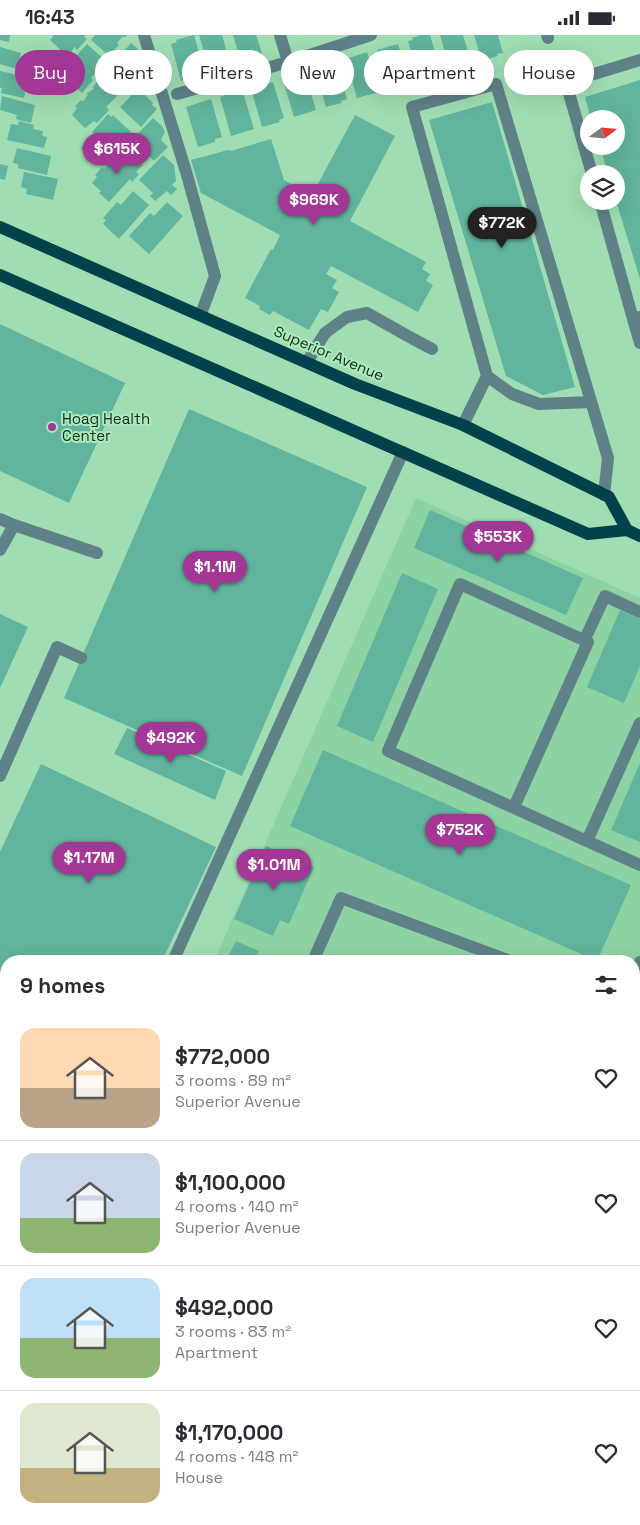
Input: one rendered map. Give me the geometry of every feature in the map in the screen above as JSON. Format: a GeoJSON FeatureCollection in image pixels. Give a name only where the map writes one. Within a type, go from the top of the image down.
{"type":"FeatureCollection","features":[{"type":"Feature","properties":{"kind":"main road","name":"Superior Avenue"},"geometry":{"type":"LineString","coordinates":[[0,227],[201,314],[356,384],[463,425],[609,497],[627,530]]}},
{"type":"Feature","properties":{"kind":"main road"},"geometry":{"type":"LineString","coordinates":[[0,275],[588,534],[627,530],[640,536]]}},
{"type":"Feature","properties":{"kind":"lane"},"geometry":{"type":"LineString","coordinates":[[144,35],[187,175],[215,276],[201,314]]}},
{"type":"Feature","properties":{"kind":"lane"},"geometry":{"type":"LineString","coordinates":[[280,35],[284,50]]}},
{"type":"Feature","properties":{"kind":"lane"},"geometry":{"type":"LineString","coordinates":[[325,50],[371,35]]}},
{"type":"Feature","properties":{"kind":"lane"},"geometry":{"type":"LineString","coordinates":[[589,165],[567,85],[571,81],[640,60]]}},
{"type":"Feature","properties":{"kind":"lane"},"geometry":{"type":"LineString","coordinates":[[176,93],[281,64]]}},
{"type":"Feature","properties":{"kind":"lane"},"geometry":{"type":"LineString","coordinates":[[591,402],[539,404],[512,394],[486,376],[412,107],[496,84],[608,458],[604,495]]}},
{"type":"Feature","properties":{"kind":"lane"},"geometry":{"type":"LineString","coordinates":[[603,210],[637,318],[640,343]]}},
{"type":"Feature","properties":{"kind":"lane"},"geometry":{"type":"LineString","coordinates":[[307,362],[325,333],[347,317],[367,313],[432,349]]}},
{"type":"Feature","properties":{"kind":"lane"},"geometry":{"type":"LineString","coordinates":[[463,425],[486,376]]}},
{"type":"Feature","properties":{"kind":"lane"},"geometry":{"type":"LineString","coordinates":[[177,955],[403,452]]}},
{"type":"Feature","properties":{"kind":"lane"},"geometry":{"type":"LineString","coordinates":[[0,519],[97,553]]}},
{"type":"Feature","properties":{"kind":"lane"},"geometry":{"type":"LineString","coordinates":[[0,550],[14,525]]}},
{"type":"Feature","properties":{"kind":"lane"},"geometry":{"type":"LineString","coordinates":[[514,807],[588,642],[460,584],[388,751],[640,865]]}},
{"type":"Feature","properties":{"kind":"lane"},"geometry":{"type":"LineString","coordinates":[[584,641],[605,595],[640,612]]}},
{"type":"Feature","properties":{"kind":"lane"},"geometry":{"type":"LineString","coordinates":[[0,776],[57,647],[81,658]]}},
{"type":"Feature","properties":{"kind":"lane"},"geometry":{"type":"LineString","coordinates":[[587,841],[640,723]]}},
{"type":"Feature","properties":{"kind":"lane"},"geometry":{"type":"LineString","coordinates":[[316,955],[341,899],[494,955]]}},
{"type":"Feature","properties":{"kind":"shaded area"},"geometry":{"type":"Polygon","coordinates":[[[416,498],[640,598],[640,955],[217,955],[416,498]]]}},
{"type":"Feature","properties":{"kind":"building"},"geometry":{"type":"Polygon","coordinates":[[[0,35],[10,35],[9,42],[0,40],[0,35]]]}},
{"type":"Feature","properties":{"kind":"building"},"geometry":{"type":"Polygon","coordinates":[[[54,35],[86,35],[84,37],[87,39],[77,50],[75,47],[72,50],[61,50],[50,40],[54,35]]]}},
{"type":"Feature","properties":{"kind":"building"},"geometry":{"type":"Polygon","coordinates":[[[95,35],[127,35],[124,38],[123,36],[117,43],[119,45],[114,50],[102,50],[91,40],[95,35]]]}},
{"type":"Feature","properties":{"kind":"building"},"geometry":{"type":"Polygon","coordinates":[[[194,35],[198,50],[182,50],[181,81],[171,44],[177,42],[176,40],[194,35]]]}},
{"type":"Feature","properties":{"kind":"building"},"geometry":{"type":"Polygon","coordinates":[[[199,35],[222,35],[226,50],[203,50],[199,35]]]}},
{"type":"Feature","properties":{"kind":"building"},"geometry":{"type":"Polygon","coordinates":[[[233,35],[256,35],[261,50],[238,50],[233,35]]]}},
{"type":"Feature","properties":{"kind":"building"},"geometry":{"type":"Polygon","coordinates":[[[430,35],[434,50],[411,50],[408,41],[413,40],[412,38],[430,35]]]}},
{"type":"Feature","properties":{"kind":"building"},"geometry":{"type":"Polygon","coordinates":[[[440,35],[463,35],[468,50],[444,50],[440,35]]]}},
{"type":"Feature","properties":{"kind":"building"},"geometry":{"type":"Polygon","coordinates":[[[474,35],[498,35],[503,53],[497,54],[498,56],[494,57],[494,50],[479,50],[474,35]]]}},
{"type":"Feature","properties":{"kind":"building"},"geometry":{"type":"Polygon","coordinates":[[[131,43],[139,50],[125,50],[131,43]]]}},
{"type":"Feature","properties":{"kind":"building"},"geometry":{"type":"Polygon","coordinates":[[[87,44],[95,51],[95,73],[91,78],[93,80],[85,89],[85,50],[82,50],[87,44]]]}},
{"type":"Feature","properties":{"kind":"building"},"geometry":{"type":"Polygon","coordinates":[[[398,44],[400,50],[377,50],[398,44]]]}},
{"type":"Feature","properties":{"kind":"building"},"geometry":{"type":"Polygon","coordinates":[[[0,47],[15,51],[15,68],[0,64],[0,47]]]}},
{"type":"Feature","properties":{"kind":"building"},"geometry":{"type":"Polygon","coordinates":[[[364,53],[364,95],[368,95],[357,98],[354,87],[354,56],[364,53]]]}},
{"type":"Feature","properties":{"kind":"building"},"geometry":{"type":"Polygon","coordinates":[[[0,71],[15,74],[15,95],[25,95],[24,98],[1,93],[2,88],[0,88],[0,71]]]}},
{"type":"Feature","properties":{"kind":"building"},"geometry":{"type":"Polygon","coordinates":[[[640,80],[640,279],[619,210],[625,210],[625,165],[605,165],[603,155],[625,155],[625,110],[589,110],[585,97],[640,80]]]}},
{"type":"Feature","properties":{"kind":"building"},"geometry":{"type":"Polygon","coordinates":[[[273,82],[284,118],[279,120],[280,122],[262,127],[253,95],[271,95],[271,83],[273,82]]]}},
{"type":"Feature","properties":{"kind":"building"},"geometry":{"type":"Polygon","coordinates":[[[95,85],[95,95],[118,95],[106,107],[109,110],[97,123],[94,121],[85,128],[72,115],[77,108],[75,106],[81,100],[83,101],[88,95],[86,94],[94,89],[95,85]]]}},
{"type":"Feature","properties":{"kind":"building"},"geometry":{"type":"Polygon","coordinates":[[[145,95],[157,109],[141,127],[120,107],[131,96],[145,95]]]}},
{"type":"Feature","properties":{"kind":"building"},"geometry":{"type":"Polygon","coordinates":[[[226,95],[244,95],[254,129],[231,136],[220,97],[226,95]]]}},
{"type":"Feature","properties":{"kind":"building"},"geometry":{"type":"Polygon","coordinates":[[[287,95],[312,95],[316,110],[294,117],[287,95]]]}},
{"type":"Feature","properties":{"kind":"building"},"geometry":{"type":"Polygon","coordinates":[[[322,95],[346,95],[347,99],[341,101],[342,103],[326,107],[322,95]]]}},
{"type":"Feature","properties":{"kind":"building"},"geometry":{"type":"Polygon","coordinates":[[[2,96],[35,105],[31,123],[16,119],[17,115],[0,110],[2,96]]]}},
{"type":"Feature","properties":{"kind":"building"},"geometry":{"type":"Polygon","coordinates":[[[211,99],[222,137],[215,139],[215,142],[198,147],[186,107],[211,99]]]}},
{"type":"Feature","properties":{"kind":"building"},"geometry":{"type":"Polygon","coordinates":[[[492,102],[575,387],[543,395],[506,376],[429,120],[492,102]]]}},
{"type":"Feature","properties":{"kind":"building"},"geometry":{"type":"Polygon","coordinates":[[[108,114],[111,117],[113,115],[131,132],[123,140],[125,143],[120,149],[117,147],[100,165],[81,148],[95,134],[92,132],[108,114]]]}},
{"type":"Feature","properties":{"kind":"building"},"geometry":{"type":"Polygon","coordinates":[[[355,115],[395,136],[350,221],[426,262],[422,269],[430,274],[426,281],[433,285],[418,312],[331,266],[326,274],[337,280],[332,288],[339,292],[328,312],[321,309],[309,330],[273,311],[270,315],[259,309],[260,306],[245,298],[280,235],[201,193],[191,160],[271,139],[284,180],[312,195],[355,115]]]}},
{"type":"Feature","properties":{"kind":"building"},"geometry":{"type":"Polygon","coordinates":[[[153,118],[162,126],[165,132],[161,140],[168,147],[154,161],[142,149],[140,152],[130,142],[153,118]]]}},
{"type":"Feature","properties":{"kind":"building"},"geometry":{"type":"Polygon","coordinates":[[[19,121],[34,125],[33,129],[43,131],[42,136],[47,137],[44,148],[7,140],[11,124],[18,125],[19,121]]]}},
{"type":"Feature","properties":{"kind":"building"},"geometry":{"type":"Polygon","coordinates":[[[17,148],[51,156],[47,175],[18,168],[18,164],[13,163],[17,148]]]}},
{"type":"Feature","properties":{"kind":"building"},"geometry":{"type":"Polygon","coordinates":[[[124,148],[143,165],[136,172],[139,174],[132,182],[130,179],[109,202],[92,183],[97,177],[95,175],[102,167],[104,169],[124,148]]]}},
{"type":"Feature","properties":{"kind":"building"},"geometry":{"type":"Polygon","coordinates":[[[163,155],[174,165],[176,181],[172,185],[177,189],[171,195],[167,191],[155,201],[150,196],[153,193],[139,180],[163,155]]]}},
{"type":"Feature","properties":{"kind":"building"},"geometry":{"type":"Polygon","coordinates":[[[0,164],[8,166],[5,180],[0,179],[0,164]]]}},
{"type":"Feature","properties":{"kind":"building"},"geometry":{"type":"Polygon","coordinates":[[[24,172],[58,179],[53,200],[26,194],[27,189],[21,187],[24,172]]]}},
{"type":"Feature","properties":{"kind":"building"},"geometry":{"type":"Polygon","coordinates":[[[133,191],[149,205],[119,239],[103,224],[106,220],[103,218],[117,202],[121,205],[133,191]]]}},
{"type":"Feature","properties":{"kind":"building"},"geometry":{"type":"Polygon","coordinates":[[[167,202],[183,216],[149,254],[129,236],[150,213],[154,216],[167,202]]]}},
{"type":"Feature","properties":{"kind":"building","name":"Hoag Health Center"},"geometry":{"type":"Polygon","coordinates":[[[0,324],[125,383],[69,503],[0,471],[0,324]]]}},
{"type":"Feature","properties":{"kind":"building"},"geometry":{"type":"Polygon","coordinates":[[[189,409],[367,487],[242,776],[64,698],[189,409]]]}},
{"type":"Feature","properties":{"kind":"building"},"geometry":{"type":"Polygon","coordinates":[[[430,510],[583,578],[566,615],[414,548],[430,510]]]}},
{"type":"Feature","properties":{"kind":"building"},"geometry":{"type":"Polygon","coordinates":[[[402,573],[438,589],[373,742],[337,726],[402,573]]]}},
{"type":"Feature","properties":{"kind":"building"},"geometry":{"type":"Polygon","coordinates":[[[620,610],[640,619],[640,666],[624,703],[587,687],[620,610]]]}},
{"type":"Feature","properties":{"kind":"building"},"geometry":{"type":"Polygon","coordinates":[[[0,614],[28,627],[0,688],[0,614]]]}},
{"type":"Feature","properties":{"kind":"building"},"geometry":{"type":"Polygon","coordinates":[[[127,728],[226,771],[215,800],[114,754],[127,728]]]}},
{"type":"Feature","properties":{"kind":"building"},"geometry":{"type":"Polygon","coordinates":[[[323,750],[631,885],[600,955],[583,955],[290,826],[323,750]]]}},
{"type":"Feature","properties":{"kind":"building"},"geometry":{"type":"Polygon","coordinates":[[[640,763],[640,842],[611,830],[640,763]]]}},
{"type":"Feature","properties":{"kind":"building"},"geometry":{"type":"Polygon","coordinates":[[[41,764],[216,847],[165,955],[0,955],[0,852],[41,764]]]}},
{"type":"Feature","properties":{"kind":"building"},"geometry":{"type":"Polygon","coordinates":[[[266,846],[314,867],[289,924],[280,920],[273,936],[234,919],[266,846]]]}},
{"type":"Feature","properties":{"kind":"building"},"geometry":{"type":"Polygon","coordinates":[[[236,941],[259,951],[257,955],[229,955],[236,941]]]}},
{"type":"Feature","properties":{"kind":"place","name":"Hoag Health Center"},"geometry":{"type":"Point","coordinates":[52,427]}}]}
